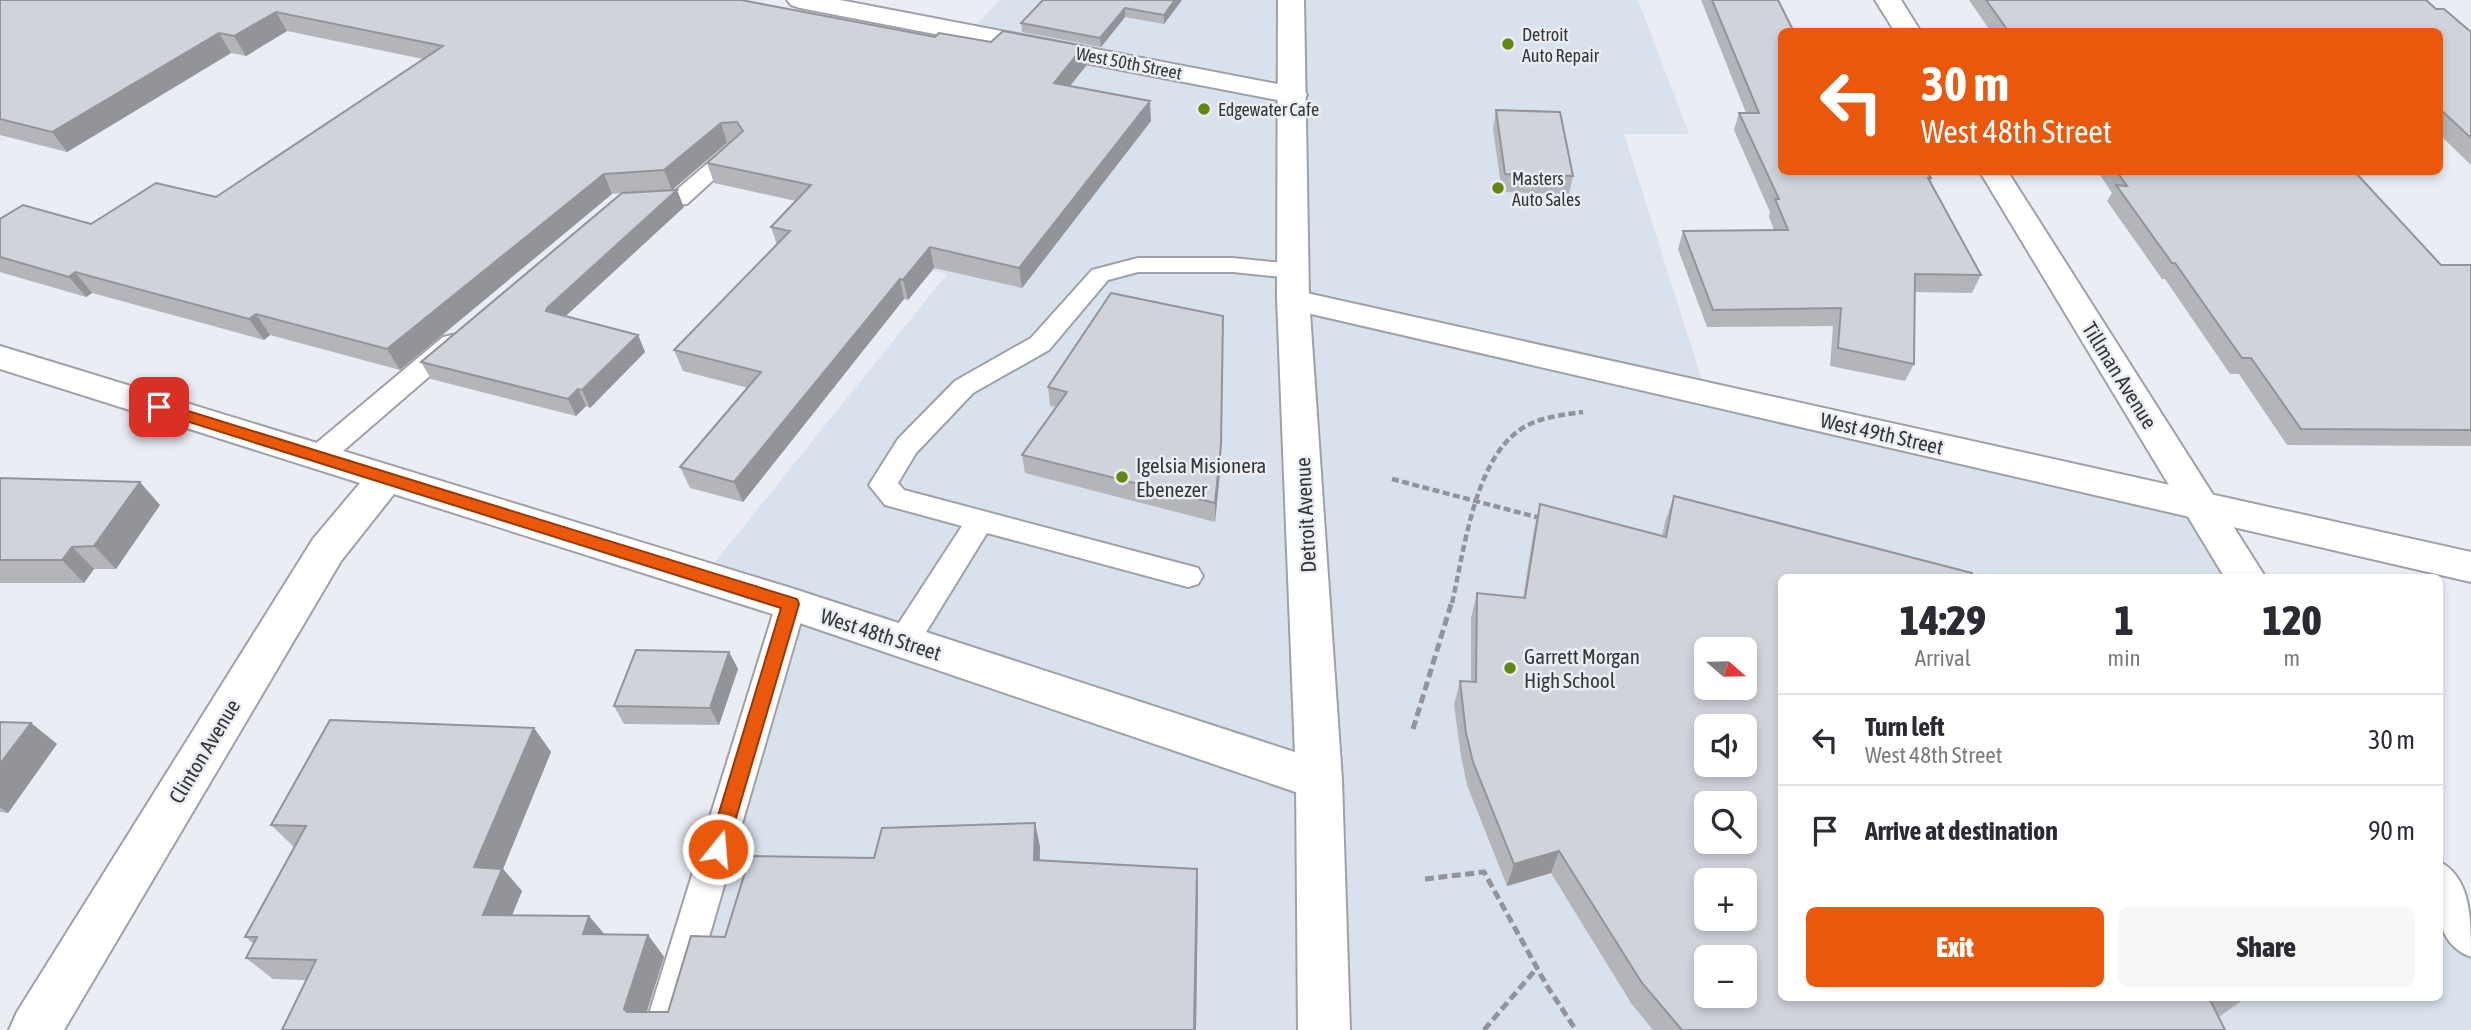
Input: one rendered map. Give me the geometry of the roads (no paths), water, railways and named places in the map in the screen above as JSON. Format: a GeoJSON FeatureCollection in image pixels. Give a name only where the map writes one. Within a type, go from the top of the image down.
{"type":"FeatureCollection","features":[{"type":"Feature","properties":{"kind":"street","name":"West 50th Street"},"geometry":{"type":"LineString","coordinates":[[800,0],[1293,95]]}},
{"type":"Feature","properties":{"kind":"street","name":"Detroit Avenue"},"geometry":{"type":"LineString","coordinates":[[1291,0],[1293,286],[1319,780],[1324,1030]]}},
{"type":"Feature","properties":{"kind":"street"},"geometry":{"type":"LineString","coordinates":[[1888,0],[1906,28]]}},
{"type":"Feature","properties":{"kind":"street","name":"Tillman Avenue"},"geometry":{"type":"LineString","coordinates":[[1996,175],[2243,574]]}},
{"type":"Feature","properties":{"kind":"street","name":"West 49th Street"},"geometry":{"type":"LineString","coordinates":[[1293,286],[2200,505],[2471,567]]}},
{"type":"Feature","properties":{"kind":"street","name":"West 48th Street"},"geometry":{"type":"LineString","coordinates":[[0,357],[791,604],[1319,780]]}},
{"type":"Feature","properties":{"kind":"street","name":"Clinton Avenue"},"geometry":{"type":"LineString","coordinates":[[34,1030],[327,550],[385,479]]}},
{"type":"Feature","properties":{"kind":"street"},"geometry":{"type":"LineString","coordinates":[[2443,889],[2471,934]]}},
{"type":"Feature","properties":{"kind":"lane"},"geometry":{"type":"LineString","coordinates":[[622,201],[679,199],[736,149]]}},
{"type":"Feature","properties":{"kind":"lane"},"geometry":{"type":"LineString","coordinates":[[1188,576],[895,498],[883,485],[907,446],[964,387],[1040,344],[1100,275],[1138,265],[1233,265],[1293,286]]}},
{"type":"Feature","properties":{"kind":"lane"},"geometry":{"type":"LineString","coordinates":[[318,457],[472,326]]}},
{"type":"Feature","properties":{"kind":"lane"},"geometry":{"type":"LineString","coordinates":[[904,641],[981,519]]}},
{"type":"Feature","properties":{"kind":"lane"},"geometry":{"type":"LineString","coordinates":[[663,1030],[791,604]]}},
{"type":"Feature","properties":{"kind":"place","name":"Detroit Auto Repair"},"geometry":{"type":"Point","coordinates":[1508,44]}},
{"type":"Feature","properties":{"kind":"place","name":"Edgewater Cafe"},"geometry":{"type":"Point","coordinates":[1204,109]}},
{"type":"Feature","properties":{"kind":"place","name":"Masters Auto Sales"},"geometry":{"type":"Point","coordinates":[1498,188]}},
{"type":"Feature","properties":{"kind":"place","name":"Igelsia Misionera Ebenezer"},"geometry":{"type":"Point","coordinates":[1122,477]}},
{"type":"Feature","properties":{"kind":"place","name":"Garrett Morgan High School"},"geometry":{"type":"Point","coordinates":[1510,668]}}]}
